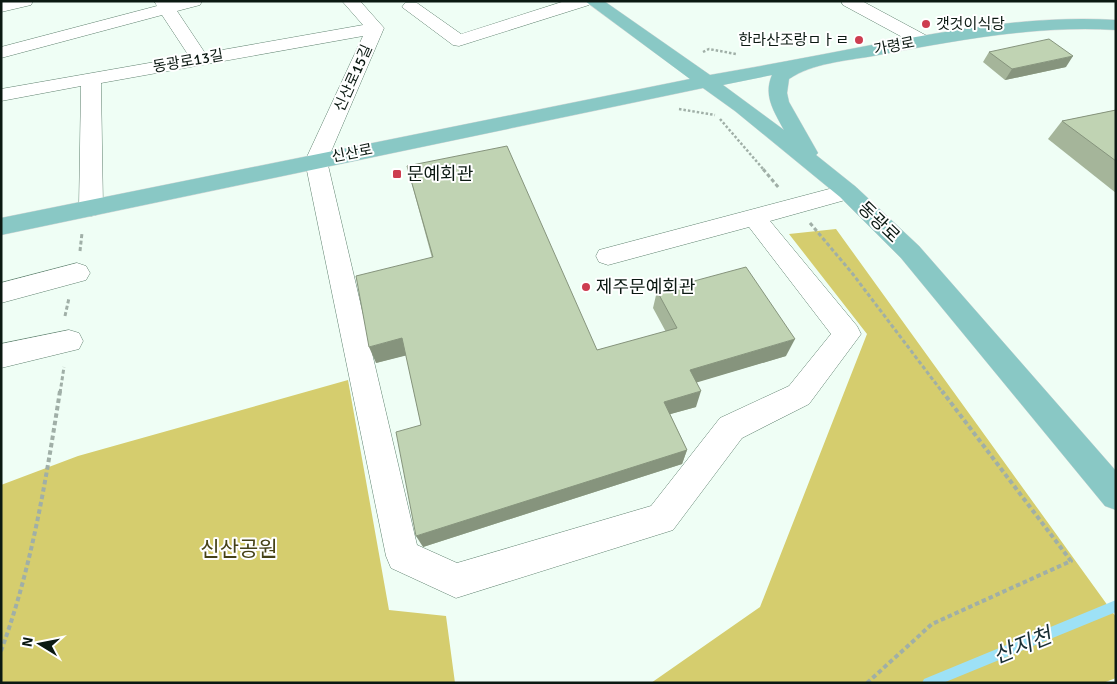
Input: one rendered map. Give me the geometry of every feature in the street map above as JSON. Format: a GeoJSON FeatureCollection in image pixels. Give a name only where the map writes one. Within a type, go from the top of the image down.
{"type":"FeatureCollection","features":[{"type":"Feature","properties":{"kind":"main road","name":"동광로"},"geometry":{"type":"LineString","coordinates":[[593,1],[704,82],[742,107],[848,192],[910,252],[1116,495]]}},
{"type":"Feature","properties":{"kind":"main road","name":"가령로"},"geometry":{"type":"LineString","coordinates":[[704,82],[923,41],[1010,28],[1085,23],[1116,25]]}},
{"type":"Feature","properties":{"kind":"main road"},"geometry":{"type":"LineString","coordinates":[[813,164],[776,93],[780,77],[821,60]]}},
{"type":"Feature","properties":{"kind":"main road","name":"신산로"},"geometry":{"type":"LineString","coordinates":[[1,227],[704,82]]}},
{"type":"Feature","properties":{"kind":"street"},"geometry":{"type":"LineString","coordinates":[[1,7],[25,1]]}},
{"type":"Feature","properties":{"kind":"street"},"geometry":{"type":"LineString","coordinates":[[1,53],[165,5],[194,1]]}},
{"type":"Feature","properties":{"kind":"street","name":"신산로15길"},"geometry":{"type":"LineString","coordinates":[[316,161],[381,19],[350,1]]}},
{"type":"Feature","properties":{"kind":"street","name":"동광로13길"},"geometry":{"type":"LineString","coordinates":[[1,94],[200,60],[381,19],[428,1]]}},
{"type":"Feature","properties":{"kind":"street"},"geometry":{"type":"LineString","coordinates":[[411,7],[459,41],[583,1]]}},
{"type":"Feature","properties":{"kind":"street"},"geometry":{"type":"LineString","coordinates":[[849,1],[923,41]]}},
{"type":"Feature","properties":{"kind":"street"},"geometry":{"type":"LineString","coordinates":[[165,5],[200,60]]}},
{"type":"Feature","properties":{"kind":"street"},"geometry":{"type":"LineString","coordinates":[[90,79],[90,208]]}},
{"type":"Feature","properties":{"kind":"street"},"geometry":{"type":"LineString","coordinates":[[316,161],[403,556],[456,581],[661,519],[731,428],[799,395],[847,334],[754,217]]}},
{"type":"Feature","properties":{"kind":"street"},"geometry":{"type":"LineString","coordinates":[[608,256],[848,192]]}},
{"type":"Feature","properties":{"kind":"street"},"geometry":{"type":"LineString","coordinates":[[1,293],[77,273]]}},
{"type":"Feature","properties":{"kind":"street"},"geometry":{"type":"LineString","coordinates":[[1,356],[69,341]]}},
{"type":"Feature","properties":{"kind":"path"},"geometry":{"type":"LineString","coordinates":[[716,116],[852,273],[1071,560],[932,624],[867,683]]}},
{"type":"Feature","properties":{"kind":"path"},"geometry":{"type":"LineString","coordinates":[[1,652],[16,614],[38,519],[69,341],[65,313],[77,273],[82,233]]}},
{"type":"Feature","properties":{"kind":"green space"},"geometry":{"type":"Polygon","coordinates":[[[836,229],[1116,617],[1116,678],[1103,683],[651,683],[760,607],[867,334],[789,234],[836,229]]]}},
{"type":"Feature","properties":{"kind":"green space","name":"신산공원"},"geometry":{"type":"Polygon","coordinates":[[[348,380],[389,610],[446,616],[455,683],[1,683],[1,485],[78,456],[348,380]]]}},
{"type":"Feature","properties":{"kind":"building"},"geometry":{"type":"Polygon","coordinates":[[[1049,39],[1073,56],[1012,69],[989,52],[1049,39]]]}},
{"type":"Feature","properties":{"kind":"building"},"geometry":{"type":"Polygon","coordinates":[[[1116,110],[1116,161],[1062,121],[1116,110]]]}},
{"type":"Feature","properties":{"kind":"building","name":"제주문예회관"},"geometry":{"type":"Polygon","coordinates":[[[507,146],[597,350],[677,328],[657,291],[746,267],[795,339],[690,370],[701,391],[664,402],[687,450],[416,536],[396,432],[421,425],[402,338],[369,347],[356,276],[433,257],[407,166],[507,146]]]}},
{"type":"Feature","properties":{"kind":"waterway","name":"산지천"},"geometry":{"type":"LineString","coordinates":[[928,683],[1116,606]]}},
{"type":"Feature","properties":{"kind":"place","name":"갯것이식당"},"geometry":{"type":"Point","coordinates":[926,24]}},
{"type":"Feature","properties":{"kind":"place","name":"한라산조랑ㅁㅏㄹ"},"geometry":{"type":"Point","coordinates":[859,40]}},
{"type":"Feature","properties":{"kind":"place","name":"문예회관"},"geometry":{"type":"Point","coordinates":[397,174]}},
{"type":"Feature","properties":{"kind":"place","name":"제주문예회관"},"geometry":{"type":"Point","coordinates":[586,287]}}]}
